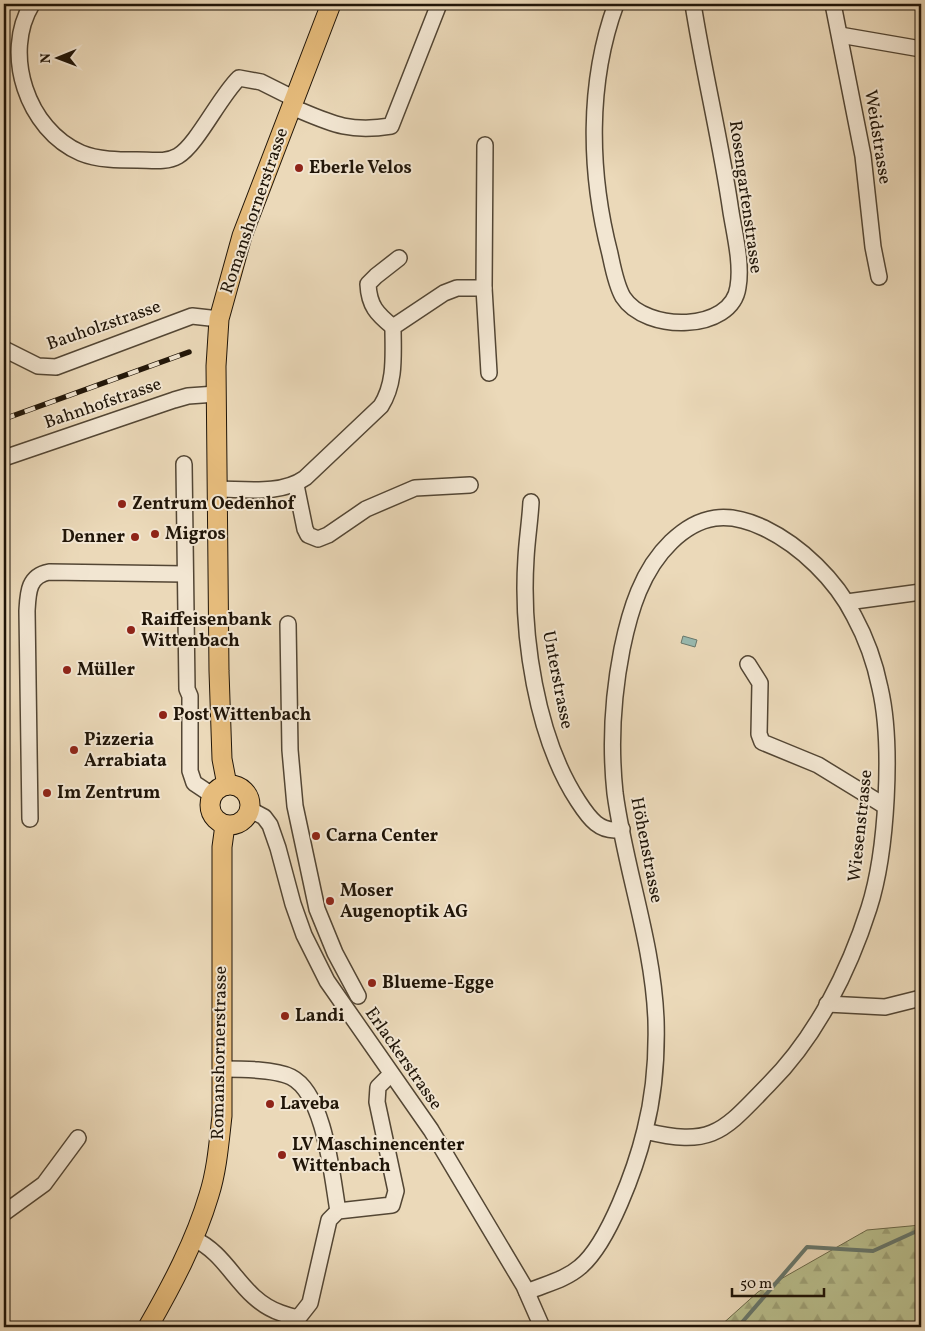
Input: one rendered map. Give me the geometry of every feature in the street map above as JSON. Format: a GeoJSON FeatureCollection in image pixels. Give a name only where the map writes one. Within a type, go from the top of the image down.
{"type":"FeatureCollection","features":[{"type":"Feature","properties":{"kind":"main road","name":"Romanshornerstrasse"},"geometry":{"type":"LineString","coordinates":[[220,790],[222,759],[216,489],[216,343],[219,319],[242,236],[332,4]]}},
{"type":"Feature","properties":{"kind":"main road"},"geometry":{"type":"LineString","coordinates":[[236,786],[244,792],[249,800],[249,809],[240,822],[225,824],[216,820],[210,811],[220,790],[236,786]]}},
{"type":"Feature","properties":{"kind":"main road","name":"Romanshornerstrasse"},"geometry":{"type":"LineString","coordinates":[[148,1327],[194,1239],[210,1194],[218,1156],[222,1116],[223,1069],[222,847],[225,824]]}},
{"type":"Feature","properties":{"kind":"street"},"geometry":{"type":"LineString","coordinates":[[32,4],[18,40],[20,71],[25,88],[46,123],[61,141],[79,152],[97,157],[159,161],[180,155],[239,78],[260,82],[294,103],[340,126],[366,130],[391,126],[439,4]]}},
{"type":"Feature","properties":{"kind":"street","name":"Rosengartenstrasse"},"geometry":{"type":"LineString","coordinates":[[616,4],[600,60],[596,92],[594,125],[602,226],[622,295],[631,309],[647,318],[674,322],[706,320],[724,310],[736,296],[739,286],[737,251],[723,156],[692,4]]}},
{"type":"Feature","properties":{"kind":"street","name":"Weidstrasse"},"geometry":{"type":"LineString","coordinates":[[834,4],[863,156],[873,246],[879,277]]}},
{"type":"Feature","properties":{"kind":"street"},"geometry":{"type":"LineString","coordinates":[[840,35],[921,49]]}},
{"type":"Feature","properties":{"kind":"street"},"geometry":{"type":"LineString","coordinates":[[485,145],[484,288],[489,373]]}},
{"type":"Feature","properties":{"kind":"street"},"geometry":{"type":"LineString","coordinates":[[394,327],[376,313],[369,299],[368,284],[399,258]]}},
{"type":"Feature","properties":{"kind":"street"},"geometry":{"type":"LineString","coordinates":[[394,327],[444,293],[457,288],[484,288]]}},
{"type":"Feature","properties":{"kind":"street","name":"Bauholzstrasse"},"geometry":{"type":"LineString","coordinates":[[4,349],[38,366],[56,367],[192,316],[219,319]]}},
{"type":"Feature","properties":{"kind":"street"},"geometry":{"type":"LineString","coordinates":[[216,489],[280,489],[296,485],[380,406],[388,395],[392,383],[394,327]]}},
{"type":"Feature","properties":{"kind":"street","name":"Bahnhofstrasse"},"geometry":{"type":"LineString","coordinates":[[4,458],[174,400],[188,396],[216,394]]}},
{"type":"Feature","properties":{"kind":"street"},"geometry":{"type":"LineString","coordinates":[[184,464],[191,777],[197,787],[220,790]]}},
{"type":"Feature","properties":{"kind":"street"},"geometry":{"type":"LineString","coordinates":[[296,485],[305,529],[308,535],[318,539],[328,535],[380,502],[415,488],[470,484]]}},
{"type":"Feature","properties":{"kind":"street","name":"Unterstrasse"},"geometry":{"type":"LineString","coordinates":[[531,502],[526,559],[527,623],[542,721],[558,763],[586,814],[596,825],[606,830],[622,829]]}},
{"type":"Feature","properties":{"kind":"street","name":"Höhenstrasse"},"geometry":{"type":"LineString","coordinates":[[527,1292],[563,1278],[578,1269],[593,1255],[609,1226],[623,1194],[645,1130],[652,1085],[656,1019],[651,968],[615,791],[614,712],[618,673],[634,601],[662,551],[676,537],[698,522],[716,518],[736,517],[777,535],[816,566]]}},
{"type":"Feature","properties":{"kind":"street","name":"Wiesenstrasse"},"geometry":{"type":"LineString","coordinates":[[645,1130],[670,1137],[695,1137],[722,1130],[781,1074],[810,1034],[827,1004],[852,956],[869,908],[882,840],[885,806],[886,735],[881,689],[865,636],[847,602],[816,566]]}},
{"type":"Feature","properties":{"kind":"street"},"geometry":{"type":"LineString","coordinates":[[30,819],[28,598],[34,578],[49,572],[185,574]]}},
{"type":"Feature","properties":{"kind":"street"},"geometry":{"type":"LineString","coordinates":[[847,602],[921,592]]}},
{"type":"Feature","properties":{"kind":"street"},"geometry":{"type":"LineString","coordinates":[[288,624],[290,750],[295,806],[317,909],[335,953],[358,996]]}},
{"type":"Feature","properties":{"kind":"street"},"geometry":{"type":"LineString","coordinates":[[748,664],[760,683],[758,734],[762,742],[818,765],[885,806]]}},
{"type":"Feature","properties":{"kind":"street","name":"Erlackerstrasse"},"geometry":{"type":"LineString","coordinates":[[249,809],[264,817],[270,825],[304,935],[327,981],[430,1130],[527,1292],[542,1327]]}},
{"type":"Feature","properties":{"kind":"street"},"geometry":{"type":"LineString","coordinates":[[283,872],[307,866]]}},
{"type":"Feature","properties":{"kind":"street"},"geometry":{"type":"LineString","coordinates":[[827,1004],[885,1007],[921,998]]}},
{"type":"Feature","properties":{"kind":"street"},"geometry":{"type":"LineString","coordinates":[[223,1069],[283,1074],[297,1081],[311,1099],[325,1133],[338,1211]]}},
{"type":"Feature","properties":{"kind":"street"},"geometry":{"type":"LineString","coordinates":[[194,1239],[210,1249],[256,1301],[272,1310],[294,1318],[299,1317],[310,1303],[330,1220],[338,1211],[392,1205],[396,1191],[377,1102],[378,1087],[391,1074]]}},
{"type":"Feature","properties":{"kind":"street"},"geometry":{"type":"LineString","coordinates":[[4,1213],[44,1184],[78,1138]]}},
{"type":"Feature","properties":{"kind":"green space"},"geometry":{"type":"Polygon","coordinates":[[[921,1225],[921,1327],[719,1327],[758,1292],[867,1230],[921,1225]]]}},
{"type":"Feature","properties":{"kind":"water"},"geometry":{"type":"Polygon","coordinates":[[[683,636],[697,640],[695,647],[681,643],[683,636]]]}},
{"type":"Feature","properties":{"kind":"waterway"},"geometry":{"type":"LineString","coordinates":[[738,1327],[807,1247],[873,1251],[917,1231],[921,1231]]}},
{"type":"Feature","properties":{"kind":"railway"},"geometry":{"type":"LineString","coordinates":[[4,419],[189,352]]}},
{"type":"Feature","properties":{"kind":"place","name":"Eberle Velos"},"geometry":{"type":"Point","coordinates":[299,168]}},
{"type":"Feature","properties":{"kind":"place","name":"Zentrum Oedenhof"},"geometry":{"type":"Point","coordinates":[122,504]}},
{"type":"Feature","properties":{"kind":"place","name":"Migros"},"geometry":{"type":"Point","coordinates":[155,534]}},
{"type":"Feature","properties":{"kind":"place","name":"Denner"},"geometry":{"type":"Point","coordinates":[135,537]}},
{"type":"Feature","properties":{"kind":"place","name":"Raiffeisenbank Wittenbach"},"geometry":{"type":"Point","coordinates":[131,630]}},
{"type":"Feature","properties":{"kind":"place","name":"Müller"},"geometry":{"type":"Point","coordinates":[67,670]}},
{"type":"Feature","properties":{"kind":"place","name":"Post Wittenbach"},"geometry":{"type":"Point","coordinates":[163,715]}},
{"type":"Feature","properties":{"kind":"place","name":"Pizzeria Arrabiata"},"geometry":{"type":"Point","coordinates":[74,750]}},
{"type":"Feature","properties":{"kind":"place","name":"Im Zentrum"},"geometry":{"type":"Point","coordinates":[47,793]}},
{"type":"Feature","properties":{"kind":"place","name":"Carna Center"},"geometry":{"type":"Point","coordinates":[316,836]}},
{"type":"Feature","properties":{"kind":"place","name":"Moser Augenoptik AG"},"geometry":{"type":"Point","coordinates":[330,901]}},
{"type":"Feature","properties":{"kind":"place","name":"Blueme-Egge"},"geometry":{"type":"Point","coordinates":[372,983]}},
{"type":"Feature","properties":{"kind":"place","name":"Landi"},"geometry":{"type":"Point","coordinates":[285,1016]}},
{"type":"Feature","properties":{"kind":"place","name":"Laveba"},"geometry":{"type":"Point","coordinates":[270,1104]}},
{"type":"Feature","properties":{"kind":"place","name":"LV Maschinencenter Wittenbach"},"geometry":{"type":"Point","coordinates":[282,1155]}}]}
